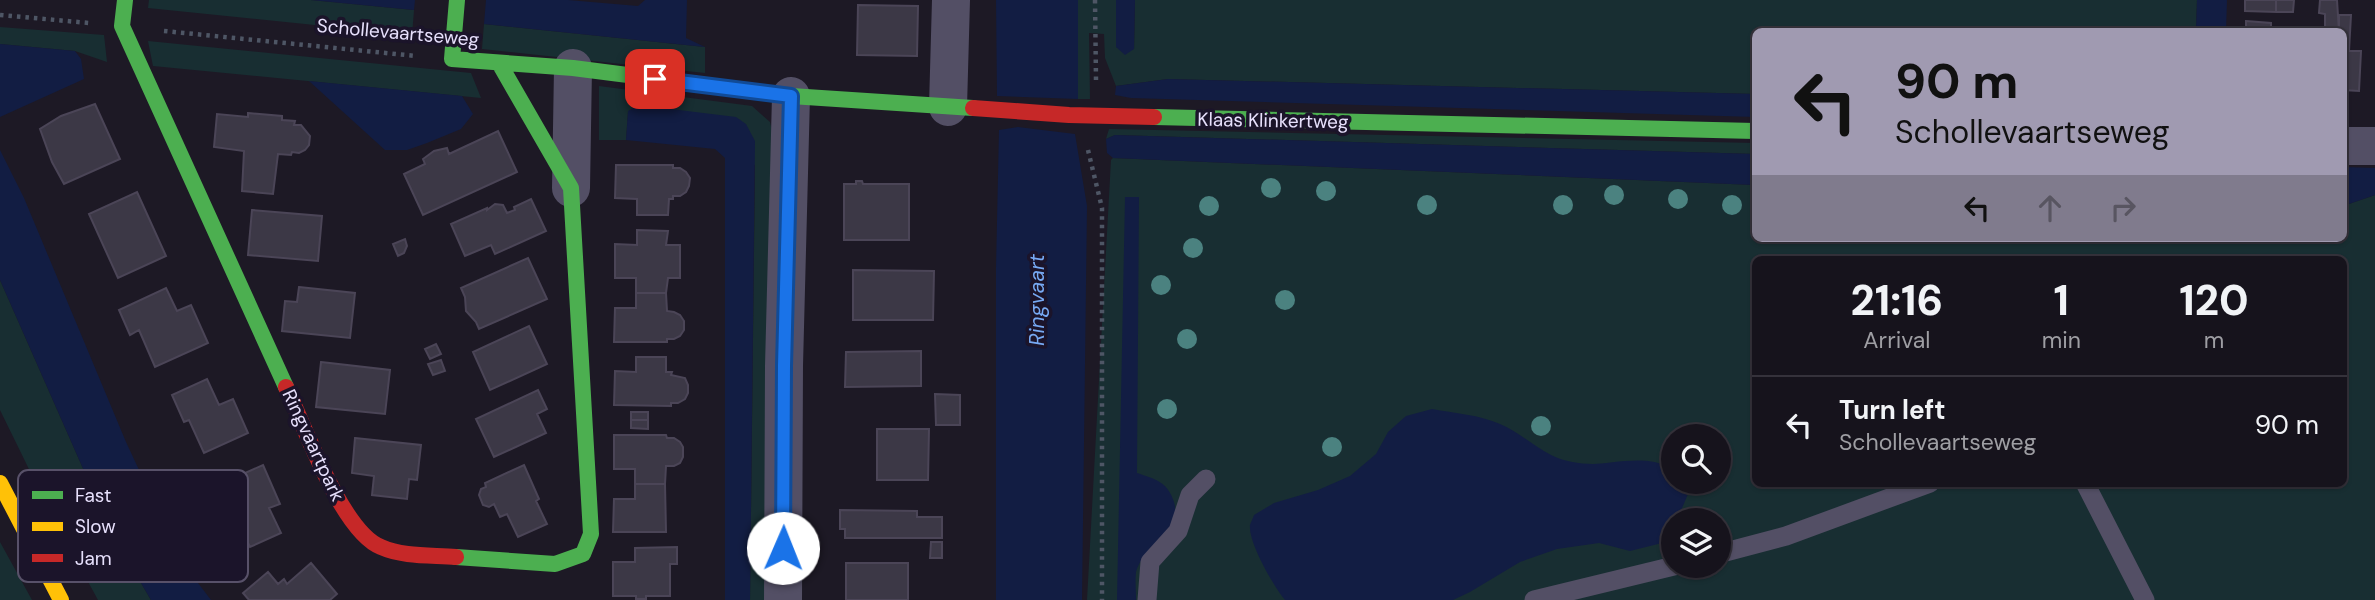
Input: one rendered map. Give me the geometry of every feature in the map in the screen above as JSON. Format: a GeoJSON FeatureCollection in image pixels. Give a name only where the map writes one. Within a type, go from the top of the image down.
{"type":"FeatureCollection","features":[{"type":"Feature","properties":{"kind":"street"},"geometry":{"type":"LineString","coordinates":[[122,26],[125,0]]}},
{"type":"Feature","properties":{"kind":"street"},"geometry":{"type":"LineString","coordinates":[[452,59],[457,0]]}},
{"type":"Feature","properties":{"kind":"street"},"geometry":{"type":"LineString","coordinates":[[948,107],[951,0]]}},
{"type":"Feature","properties":{"kind":"street","name":"Ringvaartpark"},"geometry":{"type":"LineString","coordinates":[[122,26],[338,502],[358,529],[379,547],[410,554],[555,564],[583,554],[591,534],[571,188],[573,68]]}},
{"type":"Feature","properties":{"kind":"street","name":"Schollevaartseweg"},"geometry":{"type":"LineString","coordinates":[[452,59],[573,68],[791,96]]}},
{"type":"Feature","properties":{"kind":"street","name":"Ringvaartpark"},"geometry":{"type":"LineString","coordinates":[[499,63],[571,188]]}},
{"type":"Feature","properties":{"kind":"street"},"geometry":{"type":"LineString","coordinates":[[783,600],[784,366],[791,96]]}},
{"type":"Feature","properties":{"kind":"street","name":"Klaas Klinkertweg"},"geometry":{"type":"LineString","coordinates":[[791,96],[1082,115],[1752,131]]}},
{"type":"Feature","properties":{"kind":"street"},"geometry":{"type":"LineString","coordinates":[[2347,146],[2375,146]]}},
{"type":"Feature","properties":{"kind":"street"},"geometry":{"type":"LineString","coordinates":[[0,483],[18,518]]}},
{"type":"Feature","properties":{"kind":"street"},"geometry":{"type":"LineString","coordinates":[[52,582],[61,600]]}},
{"type":"Feature","properties":{"kind":"lane"},"geometry":{"type":"LineString","coordinates":[[1147,600],[1150,562],[1178,531],[1190,495],[1206,479]]}},
{"type":"Feature","properties":{"kind":"lane"},"geometry":{"type":"LineString","coordinates":[[1731,551],[1786,536],[1919,487]]}},
{"type":"Feature","properties":{"kind":"lane"},"geometry":{"type":"LineString","coordinates":[[2087,487],[2145,600]]}},
{"type":"Feature","properties":{"kind":"lane"},"geometry":{"type":"LineString","coordinates":[[1534,600],[1661,569]]}},
{"type":"Feature","properties":{"kind":"path"},"geometry":{"type":"LineString","coordinates":[[1096,0],[1082,115],[1102,208],[1102,600]]}},
{"type":"Feature","properties":{"kind":"path","name":"Schollevaartseweg"},"geometry":{"type":"LineString","coordinates":[[0,15],[452,59]]}},
{"type":"Feature","properties":{"kind":"green space"},"geometry":{"type":"Polygon","coordinates":[[[149,0],[311,0],[414,10],[412,35],[148,8],[149,0]]]}},
{"type":"Feature","properties":{"kind":"green space"},"geometry":{"type":"Polygon","coordinates":[[[1078,0],[1116,0],[1116,47],[1134,49],[1135,0],[2197,0],[2196,28],[1752,28],[1752,94],[1168,79],[1116,86],[1105,58],[1104,34],[1089,33],[1090,99],[1078,99],[1078,0]]]}},
{"type":"Feature","properties":{"kind":"green space"},"geometry":{"type":"Polygon","coordinates":[[[484,24],[705,47],[705,73],[482,49],[484,24]]]}},
{"type":"Feature","properties":{"kind":"green space"},"geometry":{"type":"Polygon","coordinates":[[[0,27],[104,35],[107,62],[75,51],[0,44],[0,27]]]}},
{"type":"Feature","properties":{"kind":"green space"},"geometry":{"type":"Polygon","coordinates":[[[148,41],[471,73],[481,98],[153,66],[148,41]]]}},
{"type":"Feature","properties":{"kind":"green space"},"geometry":{"type":"Polygon","coordinates":[[[599,86],[752,106],[770,122],[773,135],[767,600],[750,600],[755,165],[628,112],[626,140],[599,140],[599,86]]]}},
{"type":"Feature","properties":{"kind":"green space"},"geometry":{"type":"Polygon","coordinates":[[[1109,129],[1752,143],[1752,154],[1115,135],[1106,139],[1109,129]]]}},
{"type":"Feature","properties":{"kind":"green space"},"geometry":{"type":"Polygon","coordinates":[[[1111,160],[1752,185],[1752,242],[2347,242],[2347,205],[2375,195],[2375,600],[1087,600],[1111,160]]]}},
{"type":"Feature","properties":{"kind":"green space"},"geometry":{"type":"Polygon","coordinates":[[[0,280],[84,470],[29,470],[0,410],[0,280]]]}},
{"type":"Feature","properties":{"kind":"green space"},"geometry":{"type":"Polygon","coordinates":[[[0,542],[18,575],[18,582],[22,582],[32,600],[0,600],[0,542]]]}},
{"type":"Feature","properties":{"kind":"green space"},"geometry":{"type":"Polygon","coordinates":[[[88,582],[140,582],[151,600],[98,600],[88,582]]]}},
{"type":"Feature","properties":{"kind":"water"},"geometry":{"type":"Polygon","coordinates":[[[311,0],[415,0],[414,10],[311,0]]]}},
{"type":"Feature","properties":{"kind":"water"},"geometry":{"type":"Polygon","coordinates":[[[486,0],[568,0],[638,6],[645,0],[687,0],[686,38],[705,47],[484,24],[486,0]]]}},
{"type":"Feature","properties":{"kind":"water"},"geometry":{"type":"Polygon","coordinates":[[[996,0],[1078,0],[1078,99],[997,96],[996,0]]]}},
{"type":"Feature","properties":{"kind":"water"},"geometry":{"type":"Polygon","coordinates":[[[1116,0],[1135,0],[1134,49],[1125,55],[1116,47],[1116,0]]]}},
{"type":"Feature","properties":{"kind":"water"},"geometry":{"type":"Polygon","coordinates":[[[2197,0],[2227,0],[2226,28],[2196,28],[2197,0]]]}},
{"type":"Feature","properties":{"kind":"water"},"geometry":{"type":"Polygon","coordinates":[[[0,44],[75,51],[81,59],[84,79],[0,117],[0,44]]]}},
{"type":"Feature","properties":{"kind":"water"},"geometry":{"type":"Polygon","coordinates":[[[1168,79],[1752,94],[1752,117],[1131,98],[1115,95],[1116,86],[1168,79]]]}},
{"type":"Feature","properties":{"kind":"water"},"geometry":{"type":"Polygon","coordinates":[[[309,81],[462,96],[473,114],[461,129],[427,143],[407,150],[385,150],[309,81]]]}},
{"type":"Feature","properties":{"kind":"water"},"geometry":{"type":"Polygon","coordinates":[[[638,105],[736,117],[746,124],[755,141],[750,600],[725,600],[725,158],[715,149],[626,140],[628,111],[638,105]]]}},
{"type":"Feature","properties":{"kind":"water","name":"Ringvaart"},"geometry":{"type":"Polygon","coordinates":[[[1018,127],[1075,134],[1087,206],[1082,600],[996,600],[996,268],[999,130],[1018,127]]]}},
{"type":"Feature","properties":{"kind":"water"},"geometry":{"type":"Polygon","coordinates":[[[1115,135],[1752,154],[1752,185],[1113,158],[1107,153],[1106,139],[1115,135]]]}},
{"type":"Feature","properties":{"kind":"water"},"geometry":{"type":"Polygon","coordinates":[[[0,150],[24,198],[139,470],[84,470],[0,280],[0,150]]]}},
{"type":"Feature","properties":{"kind":"water"},"geometry":{"type":"Polygon","coordinates":[[[2347,167],[2375,168],[2375,195],[2347,205],[2347,167]]]}},
{"type":"Feature","properties":{"kind":"water"},"geometry":{"type":"Polygon","coordinates":[[[1125,197],[1139,197],[1137,473],[1155,480],[1168,490],[1174,502],[1175,513],[1168,531],[1140,563],[1136,572],[1136,600],[1117,600],[1125,197]]]}},
{"type":"Feature","properties":{"kind":"water"},"geometry":{"type":"Polygon","coordinates":[[[1432,409],[1475,416],[1507,427],[1551,455],[1577,463],[1640,460],[1661,464],[1661,494],[1688,494],[1682,508],[1661,508],[1661,543],[1630,551],[1599,543],[1557,549],[1520,562],[1453,600],[1285,600],[1257,553],[1250,533],[1254,515],[1274,503],[1318,490],[1350,476],[1376,454],[1388,432],[1406,416],[1432,409]]]}},
{"type":"Feature","properties":{"kind":"water"},"geometry":{"type":"Polygon","coordinates":[[[140,582],[197,582],[211,600],[151,600],[140,582]]]}},
{"type":"Feature","properties":{"kind":"building"},"geometry":{"type":"Polygon","coordinates":[[[2245,0],[2276,0],[2276,12],[2245,11],[2245,0]]]}},
{"type":"Feature","properties":{"kind":"building"},"geometry":{"type":"Polygon","coordinates":[[[2276,0],[2294,0],[2293,12],[2276,12],[2276,0]]]}},
{"type":"Feature","properties":{"kind":"building"},"geometry":{"type":"Polygon","coordinates":[[[2320,0],[2337,0],[2339,28],[2325,28],[2325,14],[2319,13],[2320,0]]]}},
{"type":"Feature","properties":{"kind":"building"},"geometry":{"type":"Polygon","coordinates":[[[858,5],[918,6],[917,56],[857,55],[858,5]]]}},
{"type":"Feature","properties":{"kind":"building"},"geometry":{"type":"Polygon","coordinates":[[[2339,15],[2351,15],[2349,51],[2361,51],[2359,91],[2347,90],[2347,28],[2339,28],[2339,15]]]}},
{"type":"Feature","properties":{"kind":"building"},"geometry":{"type":"Polygon","coordinates":[[[2246,21],[2271,23],[2271,28],[2246,28],[2246,21]]]}},
{"type":"Feature","properties":{"kind":"building"},"geometry":{"type":"Polygon","coordinates":[[[95,104],[120,159],[64,184],[52,162],[40,129],[61,116],[95,104]]]}},
{"type":"Feature","properties":{"kind":"building"},"geometry":{"type":"Polygon","coordinates":[[[248,113],[282,116],[282,120],[295,121],[294,125],[301,125],[310,136],[305,150],[292,152],[291,155],[278,154],[273,194],[242,191],[244,151],[214,147],[217,114],[248,117],[248,113]]]}},
{"type":"Feature","properties":{"kind":"building"},"geometry":{"type":"Polygon","coordinates":[[[498,131],[517,172],[423,215],[404,174],[425,164],[423,159],[434,151],[447,148],[449,154],[498,131]]]}},
{"type":"Feature","properties":{"kind":"building"},"geometry":{"type":"Polygon","coordinates":[[[616,165],[673,165],[673,168],[686,172],[690,178],[689,186],[680,196],[669,199],[668,215],[637,215],[637,199],[615,198],[616,165]]]}},
{"type":"Feature","properties":{"kind":"building"},"geometry":{"type":"Polygon","coordinates":[[[856,181],[862,181],[863,184],[909,184],[909,240],[844,240],[844,184],[856,184],[856,181]]]}},
{"type":"Feature","properties":{"kind":"building"},"geometry":{"type":"Polygon","coordinates":[[[137,192],[166,256],[118,278],[89,214],[137,192]]]}},
{"type":"Feature","properties":{"kind":"building"},"geometry":{"type":"Polygon","coordinates":[[[531,199],[546,231],[495,254],[491,245],[465,256],[451,224],[487,210],[495,204],[503,205],[507,213],[531,199]]]}},
{"type":"Feature","properties":{"kind":"building"},"geometry":{"type":"Polygon","coordinates":[[[252,210],[322,216],[318,261],[248,255],[252,210]]]}},
{"type":"Feature","properties":{"kind":"building"},"geometry":{"type":"Polygon","coordinates":[[[637,230],[668,231],[666,245],[680,245],[680,278],[668,278],[666,293],[636,293],[636,278],[615,278],[615,244],[637,245],[637,230]]]}},
{"type":"Feature","properties":{"kind":"building"},"geometry":{"type":"Polygon","coordinates":[[[405,239],[407,246],[404,253],[398,256],[393,244],[405,239]]]}},
{"type":"Feature","properties":{"kind":"building"},"geometry":{"type":"Polygon","coordinates":[[[528,258],[547,299],[479,329],[466,311],[461,288],[528,258]]]}},
{"type":"Feature","properties":{"kind":"building"},"geometry":{"type":"Polygon","coordinates":[[[853,270],[934,271],[933,320],[853,320],[853,270]]]}},
{"type":"Feature","properties":{"kind":"building"},"geometry":{"type":"Polygon","coordinates":[[[299,287],[355,293],[350,338],[282,331],[285,301],[297,302],[299,287]]]}},
{"type":"Feature","properties":{"kind":"building"},"geometry":{"type":"Polygon","coordinates":[[[166,288],[177,311],[191,305],[208,343],[155,367],[139,330],[130,335],[119,310],[166,288]]]}},
{"type":"Feature","properties":{"kind":"building"},"geometry":{"type":"Polygon","coordinates":[[[636,293],[666,293],[667,311],[680,315],[684,321],[684,330],[680,336],[667,339],[667,342],[614,342],[615,308],[636,308],[636,293]]]}},
{"type":"Feature","properties":{"kind":"building"},"geometry":{"type":"Polygon","coordinates":[[[529,326],[547,364],[490,390],[473,352],[529,326]]]}},
{"type":"Feature","properties":{"kind":"building"},"geometry":{"type":"Polygon","coordinates":[[[436,344],[441,354],[430,359],[425,349],[436,344]]]}},
{"type":"Feature","properties":{"kind":"building"},"geometry":{"type":"Polygon","coordinates":[[[921,351],[921,386],[845,387],[846,352],[921,351]]]}},
{"type":"Feature","properties":{"kind":"building"},"geometry":{"type":"Polygon","coordinates":[[[636,357],[666,357],[666,372],[685,378],[688,393],[685,399],[671,403],[671,406],[614,405],[615,371],[636,372],[636,357]]]}},
{"type":"Feature","properties":{"kind":"building"},"geometry":{"type":"Polygon","coordinates":[[[441,360],[445,371],[433,375],[428,364],[441,360]]]}},
{"type":"Feature","properties":{"kind":"building"},"geometry":{"type":"Polygon","coordinates":[[[321,362],[390,370],[385,414],[316,407],[321,362]]]}},
{"type":"Feature","properties":{"kind":"building"},"geometry":{"type":"Polygon","coordinates":[[[207,379],[219,405],[233,399],[248,433],[204,453],[189,420],[184,422],[172,395],[207,379]]]}},
{"type":"Feature","properties":{"kind":"building"},"geometry":{"type":"Polygon","coordinates":[[[538,390],[547,409],[537,414],[546,433],[494,457],[476,419],[538,390]]]}},
{"type":"Feature","properties":{"kind":"building"},"geometry":{"type":"Polygon","coordinates":[[[935,394],[960,395],[960,425],[936,425],[935,394]]]}},
{"type":"Feature","properties":{"kind":"building"},"geometry":{"type":"Polygon","coordinates":[[[631,412],[648,412],[648,420],[631,420],[631,412]]]}},
{"type":"Feature","properties":{"kind":"building"},"geometry":{"type":"Polygon","coordinates":[[[631,420],[648,420],[648,429],[631,428],[631,420]]]}},
{"type":"Feature","properties":{"kind":"building"},"geometry":{"type":"Polygon","coordinates":[[[877,429],[929,429],[928,480],[877,480],[877,429]]]}},
{"type":"Feature","properties":{"kind":"building"},"geometry":{"type":"Polygon","coordinates":[[[614,435],[666,435],[667,438],[680,442],[683,457],[680,463],[666,466],[665,484],[635,484],[635,469],[614,469],[614,435]]]}},
{"type":"Feature","properties":{"kind":"building"},"geometry":{"type":"Polygon","coordinates":[[[355,438],[421,445],[417,480],[409,479],[407,499],[372,495],[374,476],[352,473],[355,438]]]}},
{"type":"Feature","properties":{"kind":"building"},"geometry":{"type":"Polygon","coordinates":[[[263,465],[280,504],[269,508],[281,533],[250,547],[248,543],[248,472],[263,465]]]}},
{"type":"Feature","properties":{"kind":"building"},"geometry":{"type":"Polygon","coordinates":[[[524,465],[547,524],[518,537],[507,514],[500,517],[494,504],[489,507],[483,505],[479,495],[481,489],[486,487],[485,483],[524,465]]]}},
{"type":"Feature","properties":{"kind":"building"},"geometry":{"type":"Polygon","coordinates":[[[635,484],[665,484],[666,532],[613,532],[614,499],[635,499],[635,484]]]}},
{"type":"Feature","properties":{"kind":"building"},"geometry":{"type":"Polygon","coordinates":[[[840,510],[917,511],[917,517],[942,517],[942,538],[845,538],[845,529],[840,529],[840,510]]]}},
{"type":"Feature","properties":{"kind":"building"},"geometry":{"type":"Polygon","coordinates":[[[931,542],[942,542],[942,558],[930,558],[931,542]]]}},
{"type":"Feature","properties":{"kind":"building"},"geometry":{"type":"Polygon","coordinates":[[[677,547],[677,564],[670,564],[670,596],[646,596],[646,599],[636,599],[636,596],[613,596],[613,562],[635,562],[635,548],[677,547]]]}},
{"type":"Feature","properties":{"kind":"building"},"geometry":{"type":"Polygon","coordinates":[[[311,563],[337,594],[330,600],[249,600],[243,593],[268,572],[278,584],[284,579],[287,584],[311,563]]]}},
{"type":"Feature","properties":{"kind":"building"},"geometry":{"type":"Polygon","coordinates":[[[846,563],[908,563],[908,600],[846,600],[846,563]]]}},
{"type":"Feature","properties":{"kind":"traffic: fast"},"geometry":{"type":"LineString","coordinates":[[125,0],[122,26],[286,387]]}},
{"type":"Feature","properties":{"kind":"traffic: fast"},"geometry":{"type":"LineString","coordinates":[[457,0],[452,59],[573,68],[791,96],[973,108]]}},
{"type":"Feature","properties":{"kind":"traffic: fast"},"geometry":{"type":"LineString","coordinates":[[456,557],[555,564],[583,554],[591,534],[571,188],[499,63]]}},
{"type":"Feature","properties":{"kind":"traffic: fast"},"geometry":{"type":"LineString","coordinates":[[1154,117],[1752,131]]}},
{"type":"Feature","properties":{"kind":"traffic: slow"},"geometry":{"type":"LineString","coordinates":[[0,483],[18,518]]}},
{"type":"Feature","properties":{"kind":"traffic: slow"},"geometry":{"type":"LineString","coordinates":[[52,582],[61,600]]}},
{"type":"Feature","properties":{"kind":"traffic: jam"},"geometry":{"type":"LineString","coordinates":[[973,108],[1069,115],[1154,117]]}},
{"type":"Feature","properties":{"kind":"traffic: jam"},"geometry":{"type":"LineString","coordinates":[[286,387],[326,476],[352,521],[366,537],[381,547],[398,552],[456,557]]}},
{"type":"Feature","properties":{"kind":"route"},"geometry":{"type":"LineString","coordinates":[[655,79],[791,96],[784,366],[783,548]]}}]}
